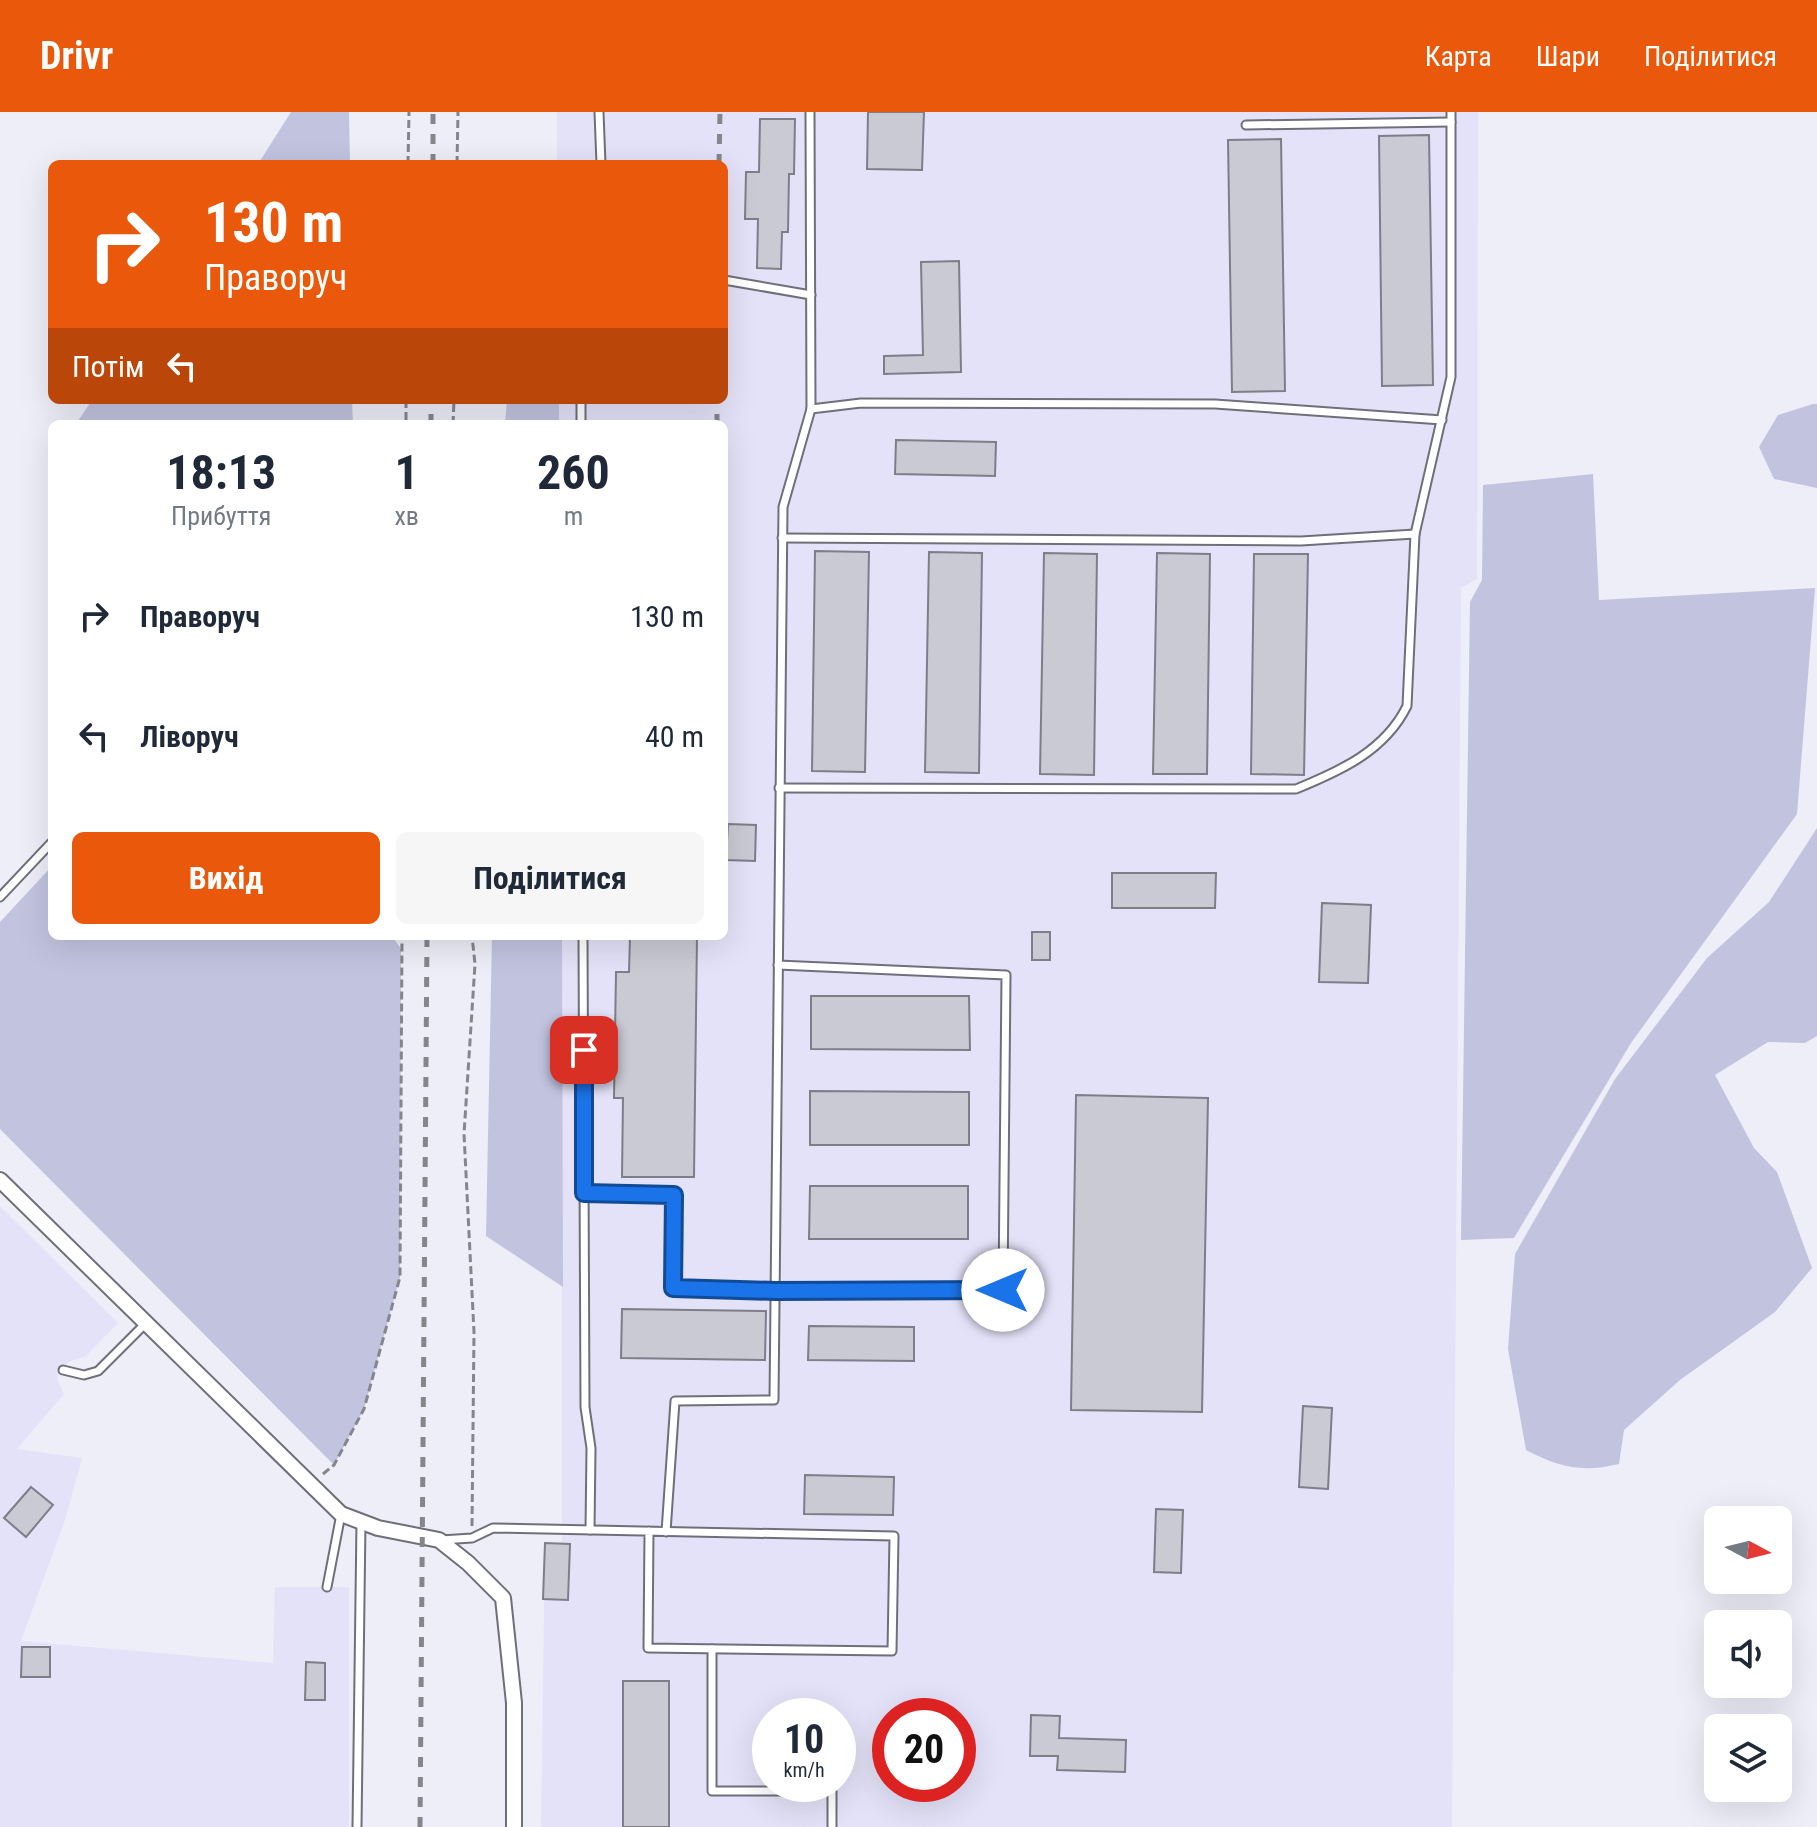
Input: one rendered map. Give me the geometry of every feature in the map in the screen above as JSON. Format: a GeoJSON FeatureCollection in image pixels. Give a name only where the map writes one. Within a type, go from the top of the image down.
{"type":"FeatureCollection","features":[{"type":"Feature","properties":{"kind":"street"},"geometry":{"type":"LineString","coordinates":[[0,1180],[341,1514],[378,1528],[439,1540],[468,1563],[503,1598],[514,1703],[514,1827]]}},
{"type":"Feature","properties":{"kind":"lane"},"geometry":{"type":"LineString","coordinates":[[599,112],[601,160]]}},
{"type":"Feature","properties":{"kind":"lane"},"geometry":{"type":"LineString","coordinates":[[666,1532],[675,1401],[774,1400],[782,538],[783,507],[811,409],[810,112]]}},
{"type":"Feature","properties":{"kind":"lane"},"geometry":{"type":"LineString","coordinates":[[779,788],[1296,789],[1336,773],[1377,747],[1398,725],[1407,706],[1415,534],[1451,377],[1451,112]]}},
{"type":"Feature","properties":{"kind":"lane"},"geometry":{"type":"LineString","coordinates":[[1246,125],[1451,122]]}},
{"type":"Feature","properties":{"kind":"lane"},"geometry":{"type":"LineString","coordinates":[[728,281],[811,295]]}},
{"type":"Feature","properties":{"kind":"lane"},"geometry":{"type":"LineString","coordinates":[[811,409],[861,403],[1215,404],[1442,420]]}},
{"type":"Feature","properties":{"kind":"lane"},"geometry":{"type":"LineString","coordinates":[[782,538],[1301,541],[1415,534]]}},
{"type":"Feature","properties":{"kind":"lane"},"geometry":{"type":"LineString","coordinates":[[0,897],[48,846]]}},
{"type":"Feature","properties":{"kind":"lane"},"geometry":{"type":"LineString","coordinates":[[583,940],[585,1407],[591,1448],[590,1530]]}},
{"type":"Feature","properties":{"kind":"lane"},"geometry":{"type":"LineString","coordinates":[[584,1193],[674,1195],[673,1288],[1003,1290],[1006,975],[778,965]]}},
{"type":"Feature","properties":{"kind":"lane"},"geometry":{"type":"LineString","coordinates":[[63,1370],[84,1375],[98,1371],[147,1322]]}},
{"type":"Feature","properties":{"kind":"lane"},"geometry":{"type":"LineString","coordinates":[[327,1587],[341,1514]]}},
{"type":"Feature","properties":{"kind":"lane"},"geometry":{"type":"LineString","coordinates":[[493,1516],[493,1528]]}},
{"type":"Feature","properties":{"kind":"lane"},"geometry":{"type":"LineString","coordinates":[[357,1827],[361,1522]]}},
{"type":"Feature","properties":{"kind":"lane"},"geometry":{"type":"LineString","coordinates":[[439,1540],[472,1538],[493,1528],[649,1531],[666,1532],[894,1536],[892,1651],[648,1648],[649,1531]]}},
{"type":"Feature","properties":{"kind":"lane"},"geometry":{"type":"LineString","coordinates":[[712,1649],[712,1791],[832,1791],[832,1827]]}},
{"type":"Feature","properties":{"kind":"path"},"geometry":{"type":"LineString","coordinates":[[408,160],[409,112]]}},
{"type":"Feature","properties":{"kind":"path"},"geometry":{"type":"LineString","coordinates":[[457,160],[458,112]]}},
{"type":"Feature","properties":{"kind":"path"},"geometry":{"type":"LineString","coordinates":[[334,1465],[364,1409],[400,1277],[402,940]]}},
{"type":"Feature","properties":{"kind":"path"},"geometry":{"type":"LineString","coordinates":[[472,940],[475,964],[464,1134],[474,1332],[472,1538]]}},
{"type":"Feature","properties":{"kind":"shaded area"},"geometry":{"type":"Polygon","coordinates":[[[291,112],[349,112],[350,160],[261,160],[291,112]]]}},
{"type":"Feature","properties":{"kind":"shaded area"},"geometry":{"type":"Polygon","coordinates":[[[557,112],[1478,112],[1477,579],[1461,588],[1452,1827],[541,1827],[545,1543],[562,1543],[562,940],[728,940],[728,420],[559,420],[559,404],[728,404],[728,160],[557,160],[557,112]]]}},
{"type":"Feature","properties":{"kind":"shaded area"},"geometry":{"type":"Polygon","coordinates":[[[89,404],[352,404],[353,420],[79,420],[89,404]]]}},
{"type":"Feature","properties":{"kind":"shaded area"},"geometry":{"type":"Polygon","coordinates":[[[507,404],[559,404],[559,420],[505,420],[507,404]]]}},
{"type":"Feature","properties":{"kind":"shaded area"},"geometry":{"type":"Polygon","coordinates":[[[1817,404],[1817,488],[1774,479],[1759,447],[1778,415],[1817,404]]]}},
{"type":"Feature","properties":{"kind":"shaded area"},"geometry":{"type":"Polygon","coordinates":[[[1593,474],[1599,600],[1815,588],[1797,814],[1631,1043],[1514,1238],[1461,1240],[1470,602],[1482,580],[1483,485],[1593,474]]]}},
{"type":"Feature","properties":{"kind":"shaded area"},"geometry":{"type":"Polygon","coordinates":[[[1817,828],[1817,1036],[1805,1043],[1768,1042],[1715,1075],[1754,1148],[1777,1172],[1812,1268],[1775,1312],[1680,1380],[1624,1430],[1619,1464],[1571,1467],[1538,1456],[1526,1450],[1508,1349],[1515,1254],[1615,1079],[1707,958],[1769,902],[1817,828]]]}},
{"type":"Feature","properties":{"kind":"shaded area"},"geometry":{"type":"Polygon","coordinates":[[[48,870],[48,940],[395,940],[401,949],[400,1277],[364,1409],[334,1465],[0,1129],[0,922],[48,870]]]}},
{"type":"Feature","properties":{"kind":"shaded area"},"geometry":{"type":"Polygon","coordinates":[[[492,940],[562,940],[563,1287],[486,1236],[492,940]]]}},
{"type":"Feature","properties":{"kind":"shaded area"},"geometry":{"type":"Polygon","coordinates":[[[0,1206],[118,1323],[86,1356],[68,1362],[57,1378],[64,1394],[17,1449],[82,1458],[66,1517],[21,1641],[273,1663],[275,1587],[349,1587],[349,1827],[0,1827],[0,1206]]]}},
{"type":"Feature","properties":{"kind":"building"},"geometry":{"type":"Polygon","coordinates":[[[868,112],[924,112],[922,170],[867,169],[868,112]]]}},
{"type":"Feature","properties":{"kind":"building"},"geometry":{"type":"Polygon","coordinates":[[[760,119],[795,119],[794,174],[789,174],[788,232],[782,232],[781,269],[757,268],[758,219],[745,219],[746,172],[759,172],[760,119]]]}},
{"type":"Feature","properties":{"kind":"building"},"geometry":{"type":"Polygon","coordinates":[[[1429,135],[1433,385],[1382,386],[1379,136],[1429,135]]]}},
{"type":"Feature","properties":{"kind":"building"},"geometry":{"type":"Polygon","coordinates":[[[1281,139],[1285,391],[1232,392],[1228,140],[1281,139]]]}},
{"type":"Feature","properties":{"kind":"building"},"geometry":{"type":"Polygon","coordinates":[[[959,261],[961,372],[884,374],[884,356],[923,355],[921,262],[959,261]]]}},
{"type":"Feature","properties":{"kind":"building"},"geometry":{"type":"Polygon","coordinates":[[[896,440],[996,442],[995,476],[895,474],[896,440]]]}},
{"type":"Feature","properties":{"kind":"building"},"geometry":{"type":"Polygon","coordinates":[[[815,551],[869,552],[865,772],[812,771],[815,551]]]}},
{"type":"Feature","properties":{"kind":"building"},"geometry":{"type":"Polygon","coordinates":[[[929,552],[982,553],[979,773],[925,772],[929,552]]]}},
{"type":"Feature","properties":{"kind":"building"},"geometry":{"type":"Polygon","coordinates":[[[1044,553],[1097,554],[1094,775],[1040,774],[1044,553]]]}},
{"type":"Feature","properties":{"kind":"building"},"geometry":{"type":"Polygon","coordinates":[[[1157,553],[1210,554],[1207,774],[1153,774],[1157,553]]]}},
{"type":"Feature","properties":{"kind":"building"},"geometry":{"type":"Polygon","coordinates":[[[1254,554],[1308,554],[1304,775],[1251,774],[1254,554]]]}},
{"type":"Feature","properties":{"kind":"building"},"geometry":{"type":"Polygon","coordinates":[[[728,824],[756,825],[755,861],[728,860],[728,824]]]}},
{"type":"Feature","properties":{"kind":"building"},"geometry":{"type":"Polygon","coordinates":[[[1112,873],[1216,873],[1215,908],[1112,908],[1112,873]]]}},
{"type":"Feature","properties":{"kind":"building"},"geometry":{"type":"Polygon","coordinates":[[[1322,903],[1371,905],[1368,983],[1319,982],[1322,903]]]}},
{"type":"Feature","properties":{"kind":"building"},"geometry":{"type":"Polygon","coordinates":[[[1032,932],[1050,932],[1050,960],[1032,960],[1032,932]]]}},
{"type":"Feature","properties":{"kind":"building"},"geometry":{"type":"Polygon","coordinates":[[[630,940],[697,940],[694,1177],[622,1177],[623,1098],[614,1098],[616,972],[629,972],[630,940]]]}},
{"type":"Feature","properties":{"kind":"building"},"geometry":{"type":"Polygon","coordinates":[[[811,996],[969,996],[970,1050],[811,1049],[811,996]]]}},
{"type":"Feature","properties":{"kind":"building"},"geometry":{"type":"Polygon","coordinates":[[[810,1091],[969,1092],[969,1145],[810,1145],[810,1091]]]}},
{"type":"Feature","properties":{"kind":"building"},"geometry":{"type":"Polygon","coordinates":[[[1076,1095],[1208,1098],[1202,1412],[1071,1410],[1076,1095]]]}},
{"type":"Feature","properties":{"kind":"building"},"geometry":{"type":"Polygon","coordinates":[[[810,1186],[968,1186],[968,1239],[809,1239],[810,1186]]]}},
{"type":"Feature","properties":{"kind":"building"},"geometry":{"type":"Polygon","coordinates":[[[622,1309],[766,1311],[765,1360],[621,1358],[622,1309]]]}},
{"type":"Feature","properties":{"kind":"building"},"geometry":{"type":"Polygon","coordinates":[[[809,1326],[914,1327],[914,1361],[808,1360],[809,1326]]]}},
{"type":"Feature","properties":{"kind":"building"},"geometry":{"type":"Polygon","coordinates":[[[1303,1406],[1332,1408],[1328,1489],[1299,1487],[1303,1406]]]}},
{"type":"Feature","properties":{"kind":"building"},"geometry":{"type":"Polygon","coordinates":[[[805,1475],[894,1477],[893,1515],[804,1514],[805,1475]]]}},
{"type":"Feature","properties":{"kind":"building"},"geometry":{"type":"Polygon","coordinates":[[[31,1487],[53,1505],[26,1537],[4,1518],[31,1487]]]}},
{"type":"Feature","properties":{"kind":"building"},"geometry":{"type":"Polygon","coordinates":[[[1156,1509],[1183,1510],[1181,1573],[1154,1572],[1156,1509]]]}},
{"type":"Feature","properties":{"kind":"building"},"geometry":{"type":"Polygon","coordinates":[[[545,1543],[570,1544],[568,1600],[543,1599],[545,1543]]]}},
{"type":"Feature","properties":{"kind":"building"},"geometry":{"type":"Polygon","coordinates":[[[22,1647],[50,1647],[50,1677],[21,1677],[22,1647]]]}},
{"type":"Feature","properties":{"kind":"building"},"geometry":{"type":"Polygon","coordinates":[[[306,1662],[325,1663],[325,1700],[305,1700],[306,1662]]]}},
{"type":"Feature","properties":{"kind":"building"},"geometry":{"type":"Polygon","coordinates":[[[623,1681],[669,1681],[669,1827],[623,1827],[623,1681]]]}},
{"type":"Feature","properties":{"kind":"building"},"geometry":{"type":"Polygon","coordinates":[[[1031,1715],[1060,1716],[1059,1738],[1126,1740],[1125,1772],[1057,1770],[1058,1756],[1030,1756],[1031,1715]]]}},
{"type":"Feature","properties":{"kind":"railway"},"geometry":{"type":"LineString","coordinates":[[433,112],[433,160]]}},
{"type":"Feature","properties":{"kind":"railway"},"geometry":{"type":"LineString","coordinates":[[719,160],[720,112]]}},
{"type":"Feature","properties":{"kind":"railway"},"geometry":{"type":"LineString","coordinates":[[431,404],[431,420]]}},
{"type":"Feature","properties":{"kind":"railway"},"geometry":{"type":"LineString","coordinates":[[717,404],[717,420]]}},
{"type":"Feature","properties":{"kind":"railway"},"geometry":{"type":"LineString","coordinates":[[420,1827],[427,940]]}},
{"type":"Feature","properties":{"kind":"route"},"geometry":{"type":"LineString","coordinates":[[584,1050],[584,1193],[674,1195],[673,1288],[1003,1290]]}}]}
